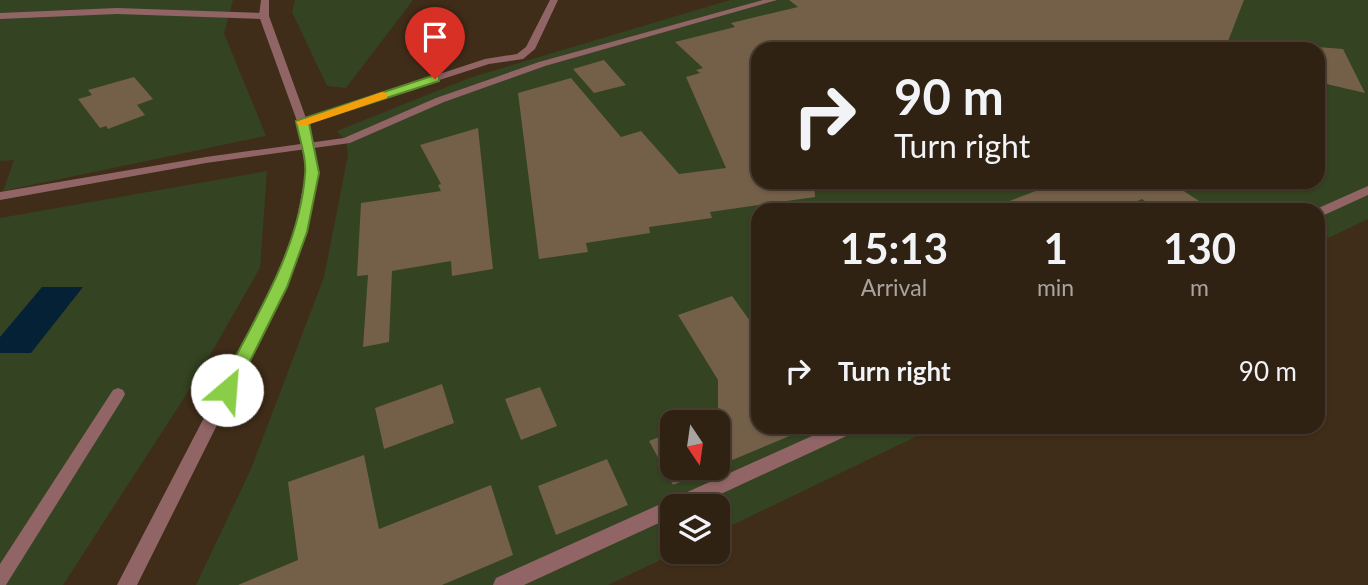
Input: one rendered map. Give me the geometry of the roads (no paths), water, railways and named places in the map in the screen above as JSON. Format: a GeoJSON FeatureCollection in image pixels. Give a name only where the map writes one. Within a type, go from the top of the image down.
{"type":"FeatureCollection","features":[{"type":"Feature","properties":{"kind":"street"},"geometry":{"type":"LineString","coordinates":[[40,13],[52,0]]}},
{"type":"Feature","properties":{"kind":"street"},"geometry":{"type":"LineString","coordinates":[[127,585],[279,287],[300,232],[312,173],[302,121],[264,16],[265,0]]}},
{"type":"Feature","properties":{"kind":"street"},"geometry":{"type":"LineString","coordinates":[[302,121],[488,61],[520,57],[530,49],[554,0]]}},
{"type":"Feature","properties":{"kind":"street"},"geometry":{"type":"LineString","coordinates":[[0,196],[206,160],[351,139],[440,100],[542,64],[773,0]]}},
{"type":"Feature","properties":{"kind":"street"},"geometry":{"type":"LineString","coordinates":[[0,16],[170,11],[264,16]]}},
{"type":"Feature","properties":{"kind":"street"},"geometry":{"type":"LineString","coordinates":[[1325,210],[1368,190]]}},
{"type":"Feature","properties":{"kind":"street"},"geometry":{"type":"LineString","coordinates":[[702,494],[834,434]]}},
{"type":"Feature","properties":{"kind":"street"},"geometry":{"type":"LineString","coordinates":[[503,585],[660,513]]}},
{"type":"Feature","properties":{"kind":"lane"},"geometry":{"type":"LineString","coordinates":[[0,579],[118,394]]}},
{"type":"Feature","properties":{"kind":"water"},"geometry":{"type":"Polygon","coordinates":[[[42,287],[83,287],[31,353],[0,353],[0,337],[42,287]]]}}]}
